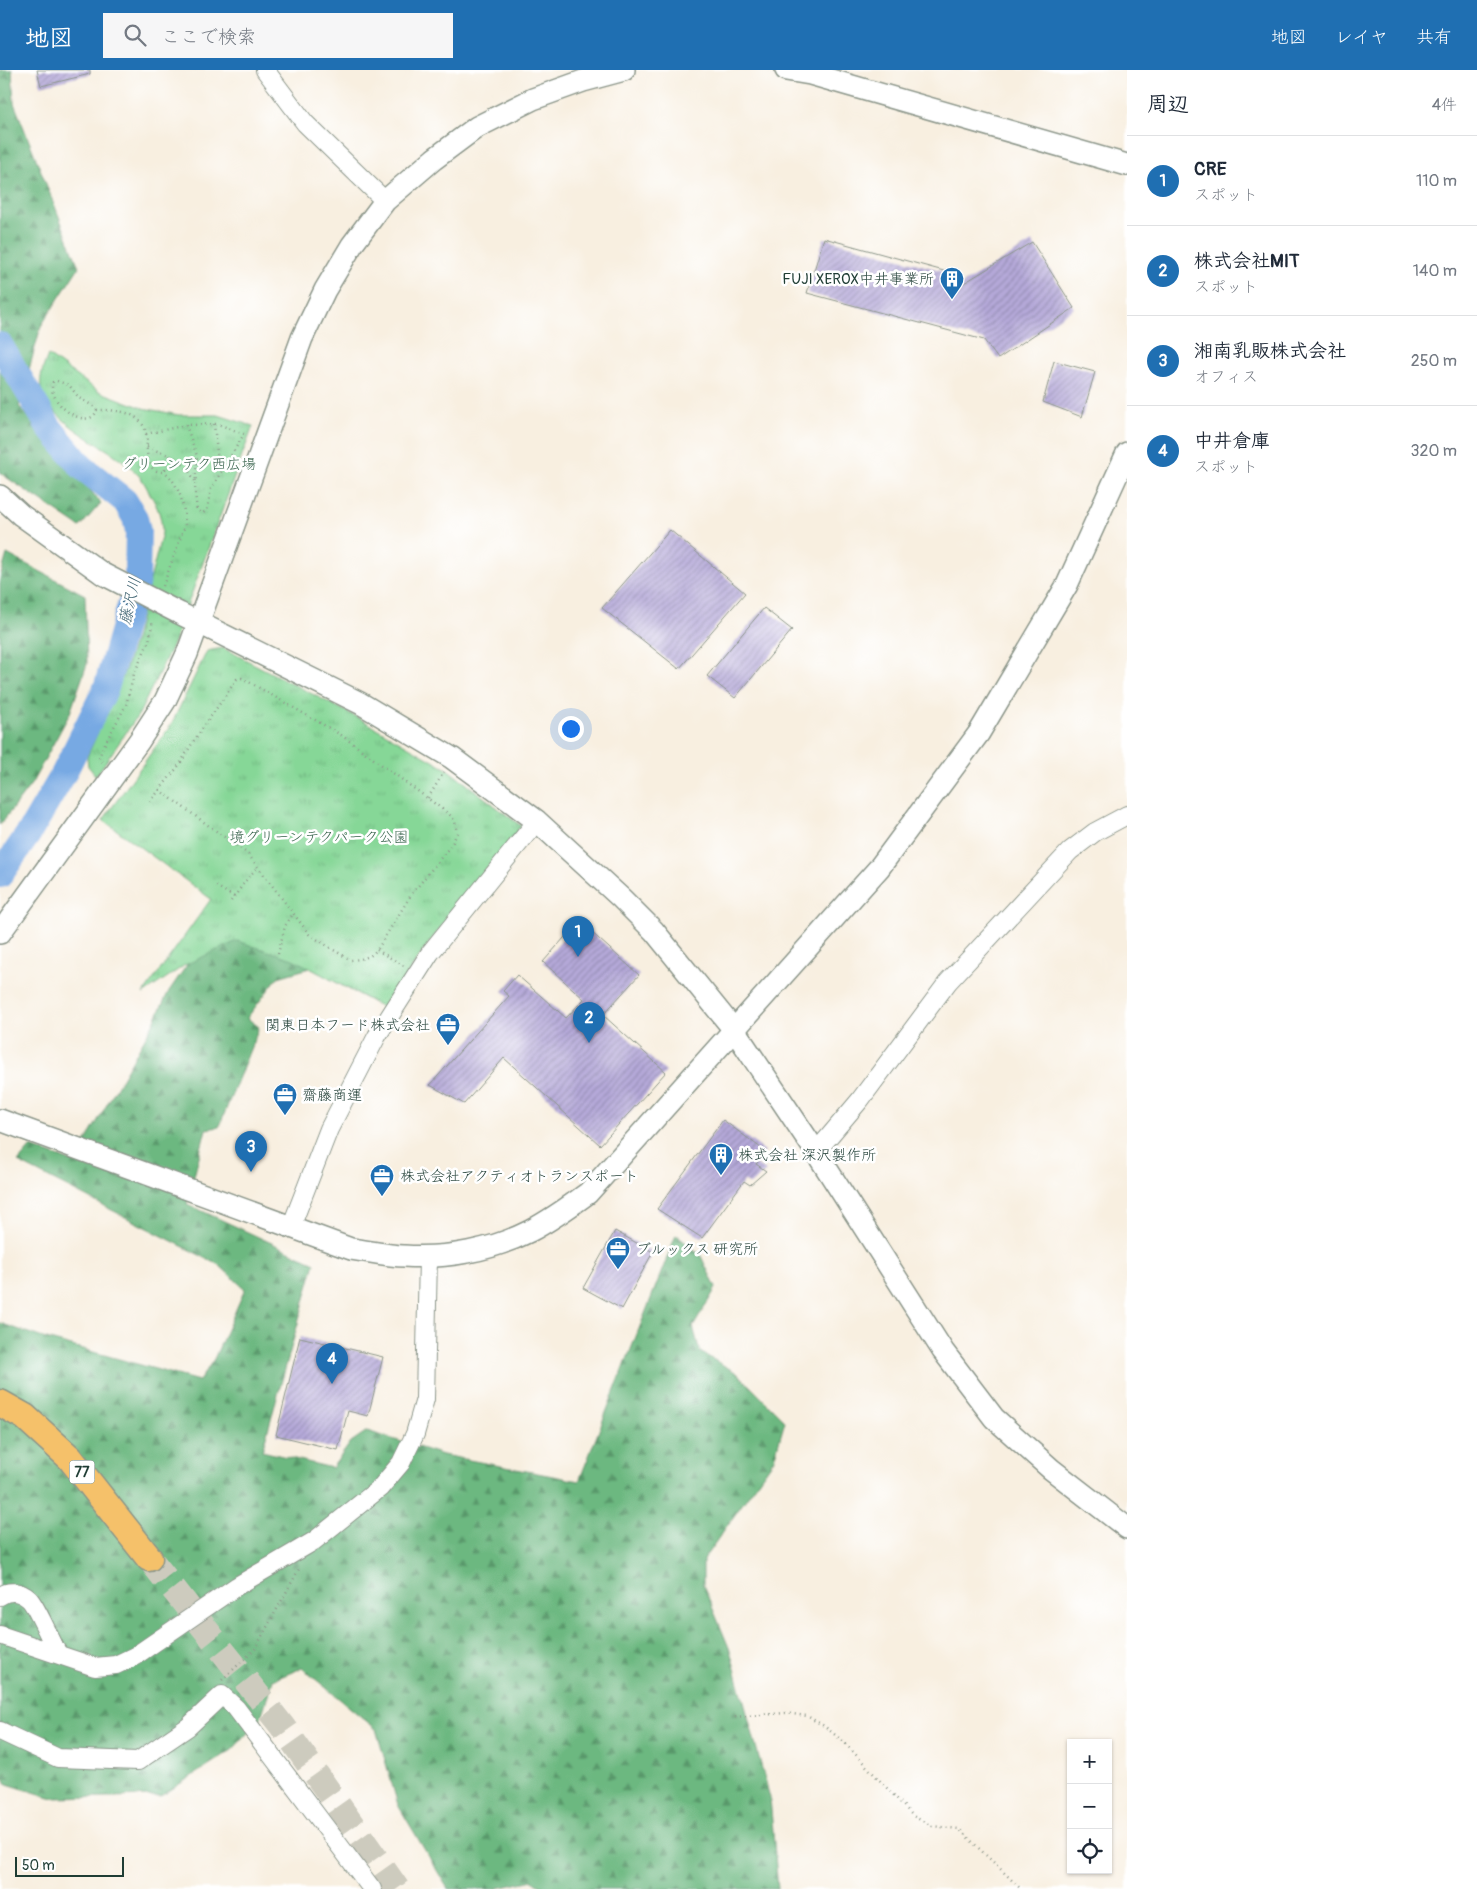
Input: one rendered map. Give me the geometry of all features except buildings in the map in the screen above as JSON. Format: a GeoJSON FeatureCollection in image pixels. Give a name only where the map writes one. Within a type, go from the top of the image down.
{"type":"FeatureCollection","features":[{"type":"Feature","properties":{"kind":"main road","name":"77"},"geometry":{"type":"LineString","coordinates":[[0,1403],[26,1417],[70,1458],[149,1558]]}},
{"type":"Feature","properties":{"kind":"street"},"geometry":{"type":"LineString","coordinates":[[265,70],[305,123],[385,201]]}},
{"type":"Feature","properties":{"kind":"street"},"geometry":{"type":"LineString","coordinates":[[0,933],[139,741],[165,701],[187,654],[302,338],[325,290],[352,245],[385,201],[434,159],[477,127],[533,99],[583,81],[624,70]]}},
{"type":"Feature","properties":{"kind":"street"},"geometry":{"type":"LineString","coordinates":[[786,70],[810,74],[1127,165]]}},
{"type":"Feature","properties":{"kind":"street"},"geometry":{"type":"LineString","coordinates":[[0,1120],[351,1249],[403,1256],[428,1257],[481,1250],[528,1232],[557,1215],[588,1193],[879,868],[979,733],[1066,585],[1127,453]]}},
{"type":"Feature","properties":{"kind":"street"},"geometry":{"type":"LineString","coordinates":[[0,496],[21,515],[103,574],[360,703],[452,758],[537,821],[622,898],[654,931],[735,1031],[816,1152],[943,1351],[994,1418],[1051,1469],[1127,1528]]}},
{"type":"Feature","properties":{"kind":"street"},"geometry":{"type":"LineString","coordinates":[[816,1152],[860,1100],[948,982],[1070,851],[1095,832],[1127,815]]}},
{"type":"Feature","properties":{"kind":"street"},"geometry":{"type":"LineString","coordinates":[[291,1228],[329,1129],[377,1036],[430,953],[537,821]]}},
{"type":"Feature","properties":{"kind":"street"},"geometry":{"type":"LineString","coordinates":[[0,1635],[96,1667],[116,1665],[135,1656],[237,1586],[314,1542],[380,1488],[401,1463],[415,1434],[424,1399],[428,1257]]}},
{"type":"Feature","properties":{"kind":"street"},"geometry":{"type":"LineString","coordinates":[[0,1596],[6,1592],[17,1592],[29,1599],[58,1654]]}},
{"type":"Feature","properties":{"kind":"street"},"geometry":{"type":"LineString","coordinates":[[0,1731],[58,1758],[138,1762],[188,1727],[222,1694],[236,1708],[372,1889]]}},
{"type":"Feature","properties":{"kind":"path"},"geometry":{"type":"LineString","coordinates":[[97,410],[93,418],[89,420],[76,416],[63,408],[51,390],[53,382],[57,381],[69,385],[79,398],[97,410],[128,413],[140,421],[146,434],[147,459],[151,466],[160,472],[165,472]]}},
{"type":"Feature","properties":{"kind":"path"},"geometry":{"type":"LineString","coordinates":[[146,434],[186,425],[214,424],[244,434],[211,489],[207,510],[202,513],[197,510],[195,483],[197,456],[186,425]]}},
{"type":"Feature","properties":{"kind":"path"},"geometry":{"type":"LineString","coordinates":[[214,424],[220,474]]}},
{"type":"Feature","properties":{"kind":"path"},"geometry":{"type":"LineString","coordinates":[[147,447],[177,458],[187,469],[195,483]]}},
{"type":"Feature","properties":{"kind":"path"},"geometry":{"type":"LineString","coordinates":[[150,802],[158,789],[180,764],[237,679],[242,678],[341,735],[449,814],[455,821],[457,833],[452,844],[411,895],[377,950],[361,960],[351,960],[309,934],[248,854],[158,789]]}},
{"type":"Feature","properties":{"kind":"path"},"geometry":{"type":"LineString","coordinates":[[428,798],[452,758]]}},
{"type":"Feature","properties":{"kind":"path"},"geometry":{"type":"LineString","coordinates":[[231,901],[250,875],[258,868]]}},
{"type":"Feature","properties":{"kind":"path"},"geometry":{"type":"LineString","coordinates":[[216,886],[234,897]]}},
{"type":"Feature","properties":{"kind":"path"},"geometry":{"type":"LineString","coordinates":[[278,954],[285,926],[294,914]]}},
{"type":"Feature","properties":{"kind":"path"},"geometry":{"type":"LineString","coordinates":[[377,950],[416,973]]}},
{"type":"Feature","properties":{"kind":"path"},"geometry":{"type":"LineString","coordinates":[[222,1680],[255,1649],[314,1542]]}},
{"type":"Feature","properties":{"kind":"path"},"geometry":{"type":"LineString","coordinates":[[735,1717],[785,1713],[807,1716],[824,1726],[844,1742],[913,1816],[932,1826],[959,1829],[1021,1889]]}},
{"type":"Feature","properties":{"kind":"green space"},"geometry":{"type":"Polygon","coordinates":[[[0,70],[12,70],[14,103],[79,267],[41,326],[19,406],[101,503],[80,527],[0,473],[0,70]]]}},
{"type":"Feature","properties":{"kind":"green space","name":"グリーンテク西広場"},"geometry":{"type":"Polygon","coordinates":[[[48,355],[98,391],[143,408],[179,415],[218,415],[253,426],[174,642],[139,714],[96,776],[88,766],[87,757],[126,668],[162,533],[161,522],[155,503],[140,477],[131,467],[73,428],[47,401],[41,388],[41,380],[48,355]]]}},
{"type":"Feature","properties":{"kind":"green space"},"geometry":{"type":"Polygon","coordinates":[[[7,554],[85,595],[87,664],[70,713],[32,783],[0,825],[0,578],[7,554]]]}},
{"type":"Feature","properties":{"kind":"green space","name":"境グリーンテクパーク公園"},"geometry":{"type":"Polygon","coordinates":[[[223,648],[357,717],[447,769],[521,826],[428,944],[384,1008],[293,959],[237,941],[185,965],[143,994],[211,899],[103,820],[171,725],[207,651],[223,648]]]}},
{"type":"Feature","properties":{"kind":"green space"},"geometry":{"type":"Polygon","coordinates":[[[460,779],[521,826],[374,1003],[310,968],[278,977],[247,1018],[259,1027],[219,1127],[206,1129],[187,1204],[315,1263],[262,1451],[332,1468],[351,1442],[367,1431],[443,1455],[579,1481],[676,1235],[700,1254],[716,1288],[693,1327],[700,1352],[737,1373],[785,1421],[774,1459],[703,1560],[703,1585],[730,1650],[770,1798],[778,1889],[546,1889],[533,1880],[494,1889],[448,1889],[398,1805],[376,1729],[302,1668],[273,1680],[260,1720],[232,1750],[161,1796],[53,1798],[7,1784],[0,1771],[0,1323],[46,1339],[199,1381],[214,1359],[245,1289],[219,1265],[18,1162],[31,1147],[74,1162],[153,1024],[169,991],[215,924],[449,797],[460,779]]]}},
{"type":"Feature","properties":{"kind":"waterway","name":"藤沢川"},"geometry":{"type":"LineString","coordinates":[[0,345],[49,427],[82,467],[125,501],[135,518],[138,531],[137,581],[106,688],[63,775],[29,833],[0,875]]}},
{"type":"Feature","properties":{"kind":"tunnel"},"geometry":{"type":"LineString","coordinates":[[149,1558],[282,1726],[397,1889]]}},
{"type":"Feature","properties":{"kind":"place","name":"FUJI XEROX中井事業所"},"geometry":{"type":"Point","coordinates":[952,300]}},
{"type":"Feature","properties":{"kind":"place","name":"CRE"},"geometry":{"type":"Point","coordinates":[578,957]}},
{"type":"Feature","properties":{"kind":"place","name":"株式会社MIT"},"geometry":{"type":"Point","coordinates":[589,1043]}},
{"type":"Feature","properties":{"kind":"place","name":"関東日本フード株式会社"},"geometry":{"type":"Point","coordinates":[448,1046]}},
{"type":"Feature","properties":{"kind":"place","name":"齋藤商運"},"geometry":{"type":"Point","coordinates":[285,1116]}},
{"type":"Feature","properties":{"kind":"place","name":"湘南乳販株式会社"},"geometry":{"type":"Point","coordinates":[251,1172]}},
{"type":"Feature","properties":{"kind":"place","name":"株式会社 深沢製作所"},"geometry":{"type":"Point","coordinates":[721,1176]}},
{"type":"Feature","properties":{"kind":"place","name":"株式会社アクティオトランスポート"},"geometry":{"type":"Point","coordinates":[382,1197]}},
{"type":"Feature","properties":{"kind":"place","name":"ブルックス 研究所"},"geometry":{"type":"Point","coordinates":[618,1270]}},
{"type":"Feature","properties":{"kind":"place","name":"中井倉庫"},"geometry":{"type":"Point","coordinates":[332,1384]}}]}
